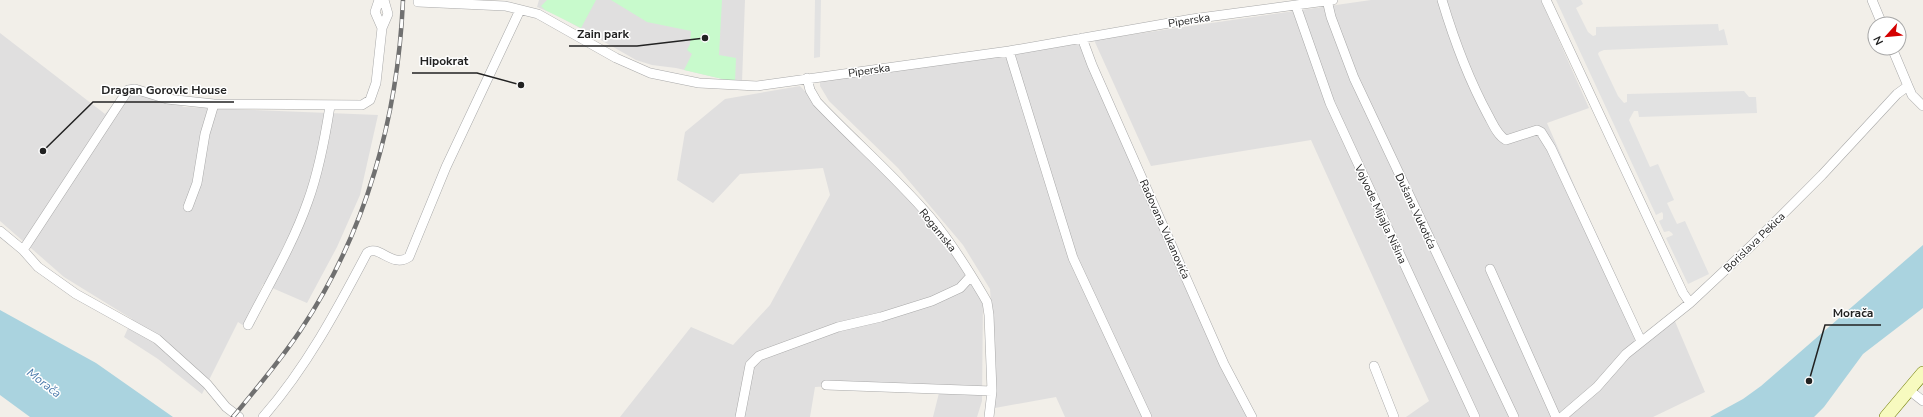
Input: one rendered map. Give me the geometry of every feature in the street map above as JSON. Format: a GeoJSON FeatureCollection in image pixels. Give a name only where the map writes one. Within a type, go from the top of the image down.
{"type":"FeatureCollection","features":[{"type":"Feature","properties":{"kind":"main road"},"geometry":{"type":"LineString","coordinates":[[1886,417],[1923,373]]}},
{"type":"Feature","properties":{"kind":"street"},"geometry":{"type":"LineString","coordinates":[[379,0],[375,12],[382,28]]}},
{"type":"Feature","properties":{"kind":"street"},"geometry":{"type":"LineString","coordinates":[[23,250],[128,90],[135,89],[168,99],[214,104],[330,106],[362,105],[370,100],[376,83],[382,28],[388,14],[384,0]]}},
{"type":"Feature","properties":{"kind":"street","name":"Piperska"},"geometry":{"type":"LineString","coordinates":[[416,1],[505,6],[538,14],[629,65],[657,74],[699,83],[757,86],[1009,51],[1192,19],[1296,6],[1329,0]]}},
{"type":"Feature","properties":{"kind":"street","name":"Dušana Vukotića"},"geometry":{"type":"LineString","coordinates":[[1329,0],[1354,78],[1514,417]]}},
{"type":"Feature","properties":{"kind":"street"},"geometry":{"type":"LineString","coordinates":[[1442,0],[1463,62],[1475,91],[1498,133],[1506,140],[1537,130],[1541,132],[1551,148],[1641,341]]}},
{"type":"Feature","properties":{"kind":"street"},"geometry":{"type":"LineString","coordinates":[[1546,0],[1683,294],[1690,303]]}},
{"type":"Feature","properties":{"kind":"street"},"geometry":{"type":"LineString","coordinates":[[1872,0],[1879,16]]}},
{"type":"Feature","properties":{"kind":"street","name":"Vojvode Mijajla Nišina"},"geometry":{"type":"LineString","coordinates":[[1296,6],[1330,103],[1475,417]]}},
{"type":"Feature","properties":{"kind":"street"},"geometry":{"type":"LineString","coordinates":[[263,417],[311,354],[350,287],[367,253],[370,250],[375,250],[398,261],[404,261],[409,257],[446,167],[520,10]]}},
{"type":"Feature","properties":{"kind":"street","name":"Radovana Vukanovića"},"geometry":{"type":"LineString","coordinates":[[1082,38],[1092,65],[1224,364],[1252,417]]}},
{"type":"Feature","properties":{"kind":"street"},"geometry":{"type":"LineString","coordinates":[[1009,51],[1073,258],[1147,417]]}},
{"type":"Feature","properties":{"kind":"street"},"geometry":{"type":"LineString","coordinates":[[1895,56],[1912,95],[1923,106]]}},
{"type":"Feature","properties":{"kind":"street","name":"Rogamska"},"geometry":{"type":"LineString","coordinates":[[807,78],[810,90],[817,102],[929,217],[956,251],[972,276],[988,308],[992,391],[989,417]]}},
{"type":"Feature","properties":{"kind":"street","name":"Borislava Pekica"},"geometry":{"type":"LineString","coordinates":[[1562,417],[1597,387],[1626,354],[1690,303],[1822,175],[1897,94],[1908,86]]}},
{"type":"Feature","properties":{"kind":"street"},"geometry":{"type":"LineString","coordinates":[[188,207],[197,183],[205,134],[214,104]]}},
{"type":"Feature","properties":{"kind":"street"},"geometry":{"type":"LineString","coordinates":[[248,325],[293,238],[309,200],[325,139],[330,106]]}},
{"type":"Feature","properties":{"kind":"street"},"geometry":{"type":"LineString","coordinates":[[0,231],[23,250],[38,267],[76,294],[157,339],[207,384],[226,407],[239,417]]}},
{"type":"Feature","properties":{"kind":"street"},"geometry":{"type":"LineString","coordinates":[[1490,269],[1556,417]]}},
{"type":"Feature","properties":{"kind":"street"},"geometry":{"type":"LineString","coordinates":[[740,417],[750,365],[759,356],[838,327],[880,317],[938,299],[960,288],[972,276]]}},
{"type":"Feature","properties":{"kind":"street"},"geometry":{"type":"LineString","coordinates":[[1374,366],[1394,417]]}},
{"type":"Feature","properties":{"kind":"street"},"geometry":{"type":"LineString","coordinates":[[826,385],[992,391]]}},
{"type":"Feature","properties":{"kind":"street"},"geometry":{"type":"LineString","coordinates":[[1910,390],[1923,401]]}},
{"type":"Feature","properties":{"kind":"shaded area"},"geometry":{"type":"Polygon","coordinates":[[[539,0],[745,0],[742,82],[731,81],[676,68],[652,65],[636,60],[557,15],[537,7],[539,0]]]}},
{"type":"Feature","properties":{"kind":"shaded area"},"geometry":{"type":"Polygon","coordinates":[[[815,0],[821,0],[820,57],[814,58],[815,0]]]}},
{"type":"Feature","properties":{"kind":"shaded area"},"geometry":{"type":"Polygon","coordinates":[[[1371,0],[1541,0],[1589,108],[1547,123],[1641,337],[1674,319],[1705,392],[1653,417],[1406,417],[1429,401],[1311,140],[1151,166],[1094,40],[1371,0]]]}},
{"type":"Feature","properties":{"kind":"shaded area"},"geometry":{"type":"Polygon","coordinates":[[[1556,0],[1581,0],[1583,4],[1576,8],[1588,32],[1593,36],[1596,35],[1596,27],[1718,24],[1719,31],[1724,29],[1728,45],[1604,50],[1598,54],[1618,96],[1624,103],[1627,102],[1627,94],[1744,91],[1749,97],[1756,97],[1757,113],[1639,117],[1638,111],[1634,111],[1629,120],[1650,167],[1658,164],[1674,200],[1667,203],[1677,224],[1685,221],[1709,274],[1688,284],[1666,238],[1673,235],[1669,231],[1664,232],[1659,221],[1663,219],[1663,214],[1662,212],[1656,215],[1556,0]]]}},
{"type":"Feature","properties":{"kind":"shaded area"},"geometry":{"type":"Polygon","coordinates":[[[0,33],[105,114],[128,86],[184,107],[378,115],[360,195],[337,247],[307,303],[263,284],[244,326],[238,322],[202,394],[158,359],[124,337],[132,319],[64,277],[0,221],[0,33]]]}},
{"type":"Feature","properties":{"kind":"shaded area"},"geometry":{"type":"Polygon","coordinates":[[[1081,41],[1250,417],[1065,417],[1056,397],[995,408],[994,344],[990,289],[963,245],[898,168],[829,101],[820,86],[820,79],[1081,41]]]}},
{"type":"Feature","properties":{"kind":"shaded area"},"geometry":{"type":"Polygon","coordinates":[[[800,86],[948,241],[983,297],[982,401],[977,417],[933,417],[939,393],[866,384],[815,387],[810,417],[620,417],[691,327],[733,345],[770,305],[830,195],[823,168],[740,174],[713,203],[677,180],[685,132],[725,99],[800,86]]]}},
{"type":"Feature","properties":{"kind":"green space"},"geometry":{"type":"Polygon","coordinates":[[[547,0],[596,0],[581,28],[545,10],[541,6],[547,0]]]}},
{"type":"Feature","properties":{"kind":"green space"},"geometry":{"type":"Polygon","coordinates":[[[611,0],[722,0],[719,55],[736,58],[735,82],[684,70],[692,54],[687,50],[690,44],[691,31],[647,22],[611,0]]]}},
{"type":"Feature","properties":{"kind":"water"},"geometry":{"type":"Polygon","coordinates":[[[1923,245],[1923,308],[1863,354],[1824,407],[1814,417],[1710,417],[1743,399],[1761,386],[1923,245]]]}},
{"type":"Feature","properties":{"kind":"water"},"geometry":{"type":"Polygon","coordinates":[[[0,310],[96,363],[173,417],[30,417],[0,395],[0,310]]]}},
{"type":"Feature","properties":{"kind":"railway"},"geometry":{"type":"LineString","coordinates":[[233,417],[276,364],[300,331],[323,293],[343,254],[360,214],[374,173],[386,130],[400,44],[403,0]]}},
{"type":"Feature","properties":{"kind":"place","name":"Zain park"},"geometry":{"type":"Point","coordinates":[705,38]}},
{"type":"Feature","properties":{"kind":"place","name":"Hipokrat"},"geometry":{"type":"Point","coordinates":[521,85]}},
{"type":"Feature","properties":{"kind":"place","name":"Dragan Gorovic House"},"geometry":{"type":"Point","coordinates":[43,151]}},
{"type":"Feature","properties":{"kind":"place","name":"Morača"},"geometry":{"type":"Point","coordinates":[1809,381]}}]}
